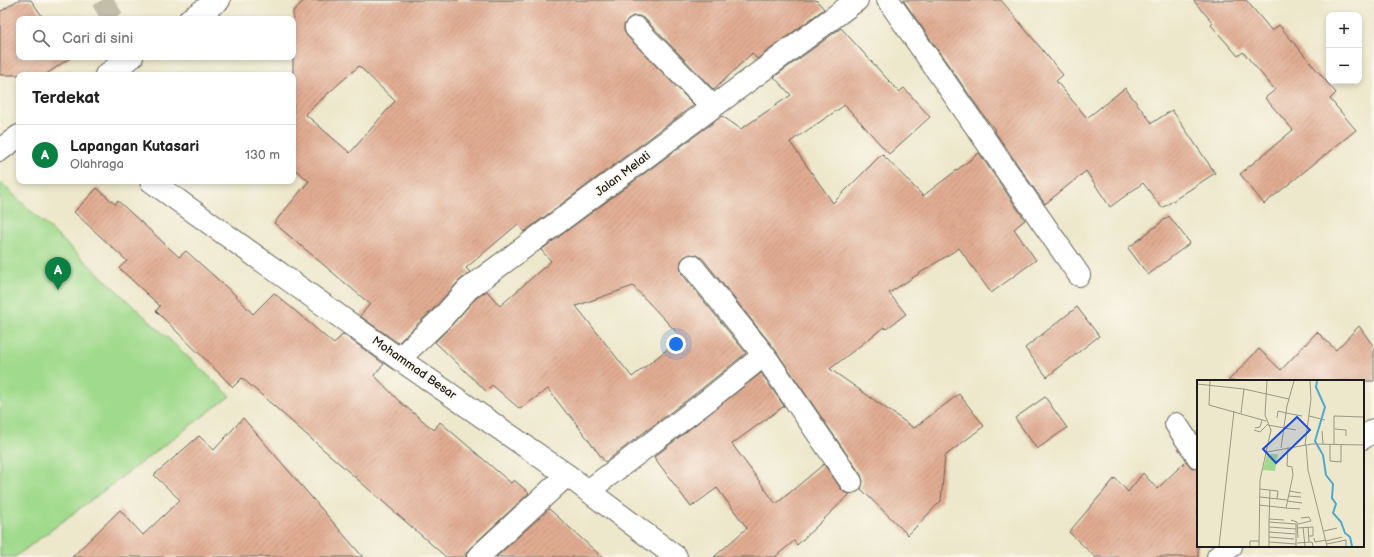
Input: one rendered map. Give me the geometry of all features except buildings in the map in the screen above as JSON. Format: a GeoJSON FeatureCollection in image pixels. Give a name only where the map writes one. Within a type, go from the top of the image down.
{"type":"FeatureCollection","features":[{"type":"Feature","properties":{"kind":"street"},"geometry":{"type":"LineString","coordinates":[[195,16],[219,0]]}},
{"type":"Feature","properties":{"kind":"street","name":"Jalan Melati"},"geometry":{"type":"LineString","coordinates":[[399,359],[441,319],[468,289],[857,0]]}},
{"type":"Feature","properties":{"kind":"street"},"geometry":{"type":"LineString","coordinates":[[888,0],[1079,275]]}},
{"type":"Feature","properties":{"kind":"street"},"geometry":{"type":"LineString","coordinates":[[636,28],[713,107]]}},
{"type":"Feature","properties":{"kind":"street"},"geometry":{"type":"LineString","coordinates":[[110,72],[128,60]]}},
{"type":"Feature","properties":{"kind":"street"},"geometry":{"type":"LineString","coordinates":[[128,72],[132,60]]}},
{"type":"Feature","properties":{"kind":"street"},"geometry":{"type":"LineString","coordinates":[[0,150],[16,138]]}},
{"type":"Feature","properties":{"kind":"street"},"geometry":{"type":"LineString","coordinates":[[0,150],[16,152]]}},
{"type":"Feature","properties":{"kind":"street","name":"Mohammad Besar"},"geometry":{"type":"LineString","coordinates":[[155,184],[399,359],[567,475],[676,557]]}},
{"type":"Feature","properties":{"kind":"street"},"geometry":{"type":"LineString","coordinates":[[692,266],[764,355],[851,482]]}},
{"type":"Feature","properties":{"kind":"street"},"geometry":{"type":"LineString","coordinates":[[588,491],[708,400],[764,355]]}},
{"type":"Feature","properties":{"kind":"street"},"geometry":{"type":"LineString","coordinates":[[1176,424],[1197,456]]}},
{"type":"Feature","properties":{"kind":"street"},"geometry":{"type":"LineString","coordinates":[[1364,437],[1374,430]]}},
{"type":"Feature","properties":{"kind":"street"},"geometry":{"type":"LineString","coordinates":[[478,557],[567,475]]}},
{"type":"Feature","properties":{"kind":"street"},"geometry":{"type":"LineString","coordinates":[[1218,557],[1231,547]]}},
{"type":"Feature","properties":{"kind":"green space"},"geometry":{"type":"Polygon","coordinates":[[[1,183],[230,396],[15,557],[0,557],[1,183]]]}},
{"type":"Feature","properties":{"kind":"tunnel"},"geometry":{"type":"LineString","coordinates":[[102,0],[111,16]]}},
{"type":"Feature","properties":{"kind":"place","name":"Lapangan Kutasari"},"geometry":{"type":"Point","coordinates":[58,290]}}]}
